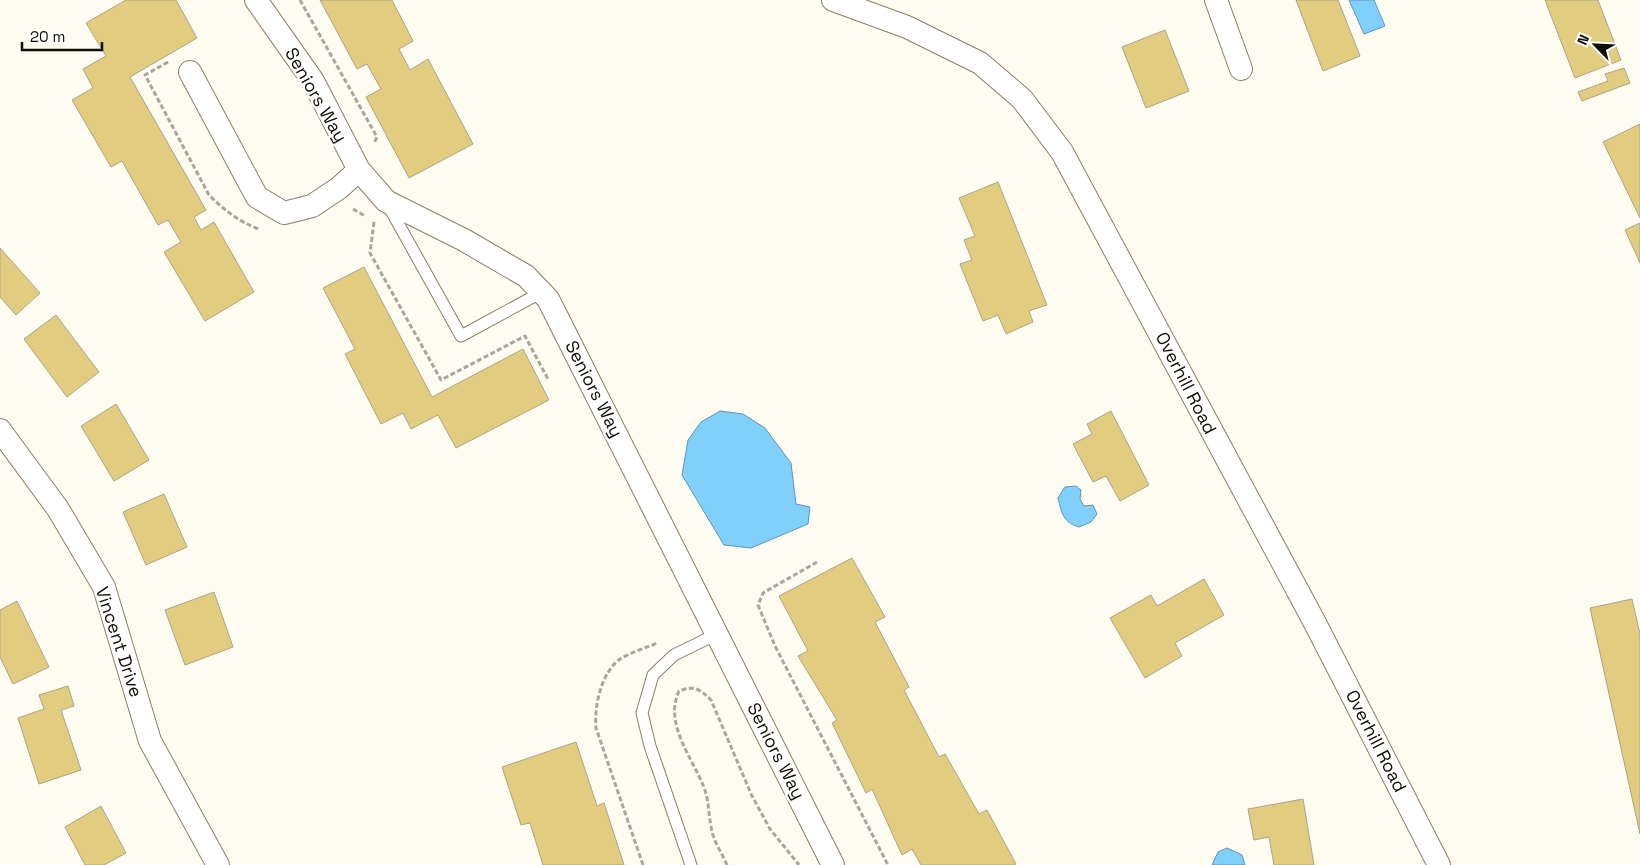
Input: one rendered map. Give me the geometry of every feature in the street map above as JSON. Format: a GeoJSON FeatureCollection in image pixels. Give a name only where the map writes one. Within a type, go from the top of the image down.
{"type":"FeatureCollection","features":[{"type":"Feature","properties":{"kind":"street","name":"Seniors Way"},"geometry":{"type":"LineString","coordinates":[[256,0],[312,81],[359,170],[386,201],[464,240],[526,276],[548,299],[833,865]]}},
{"type":"Feature","properties":{"kind":"street","name":"Overhill Road"},"geometry":{"type":"LineString","coordinates":[[833,0],[907,27],[980,63],[1022,99],[1062,152],[1315,623],[1439,865]]}},
{"type":"Feature","properties":{"kind":"street"},"geometry":{"type":"LineString","coordinates":[[1216,0],[1241,69]]}},
{"type":"Feature","properties":{"kind":"street"},"geometry":{"type":"LineString","coordinates":[[182,66],[257,197],[284,212],[312,206],[339,188],[359,170]]}},
{"type":"Feature","properties":{"kind":"street","name":"Vincent Drive"},"geometry":{"type":"LineString","coordinates":[[0,430],[58,509],[104,587],[150,741],[218,865]]}},
{"type":"Feature","properties":{"kind":"lane"},"geometry":{"type":"LineString","coordinates":[[386,201],[461,336],[542,292]]}},
{"type":"Feature","properties":{"kind":"lane"},"geometry":{"type":"LineString","coordinates":[[691,865],[650,746],[642,713],[653,675],[674,655],[717,634]]}},
{"type":"Feature","properties":{"kind":"path"},"geometry":{"type":"LineString","coordinates":[[182,66],[145,75],[209,195],[219,206],[246,225],[263,231]]}},
{"type":"Feature","properties":{"kind":"path"},"geometry":{"type":"LineString","coordinates":[[348,205],[375,223],[370,254],[441,380],[525,336],[549,381]]}},
{"type":"Feature","properties":{"kind":"path"},"geometry":{"type":"LineString","coordinates":[[817,562],[763,593],[758,606],[775,646],[888,865]]}},
{"type":"Feature","properties":{"kind":"path"},"geometry":{"type":"LineString","coordinates":[[643,865],[596,728],[594,713],[604,679],[620,660],[662,641]]}},
{"type":"Feature","properties":{"kind":"path"},"geometry":{"type":"LineString","coordinates":[[727,865],[711,827],[710,807],[703,784],[689,758],[674,716],[674,701],[679,691],[690,687],[701,690],[711,700],[752,796],[770,829],[800,865]]}},
{"type":"Feature","properties":{"kind":"water"},"geometry":{"type":"Polygon","coordinates":[[[1349,0],[1374,0],[1385,26],[1364,34],[1349,0]]]}},
{"type":"Feature","properties":{"kind":"water"},"geometry":{"type":"Polygon","coordinates":[[[720,411],[743,414],[765,428],[791,463],[796,504],[810,507],[808,524],[751,548],[724,545],[682,475],[688,440],[701,422],[720,411]]]}},
{"type":"Feature","properties":{"kind":"water"},"geometry":{"type":"Polygon","coordinates":[[[1076,486],[1081,490],[1080,499],[1084,506],[1093,505],[1097,514],[1091,522],[1079,527],[1066,520],[1058,498],[1065,487],[1076,486]]]}},
{"type":"Feature","properties":{"kind":"water"},"geometry":{"type":"Polygon","coordinates":[[[1227,848],[1242,855],[1245,865],[1212,865],[1218,852],[1227,848]]]}},
{"type":"Feature","properties":{"kind":"building"},"geometry":{"type":"Polygon","coordinates":[[[126,0],[176,0],[197,38],[130,77],[206,210],[194,217],[201,230],[214,222],[254,292],[205,321],[164,252],[181,242],[168,220],[158,225],[122,161],[111,167],[72,100],[93,88],[83,69],[106,56],[86,23],[126,0]]]}},
{"type":"Feature","properties":{"kind":"building"},"geometry":{"type":"Polygon","coordinates":[[[320,0],[392,0],[413,41],[399,49],[410,70],[428,59],[473,144],[409,178],[366,97],[381,89],[367,64],[357,69],[320,0]]]}},
{"type":"Feature","properties":{"kind":"building"},"geometry":{"type":"Polygon","coordinates":[[[1296,0],[1338,0],[1360,56],[1323,71],[1296,0]]]}},
{"type":"Feature","properties":{"kind":"building"},"geometry":{"type":"Polygon","coordinates":[[[1545,0],[1598,0],[1621,60],[1575,78],[1545,0]]]}},
{"type":"Feature","properties":{"kind":"building"},"geometry":{"type":"Polygon","coordinates":[[[1165,30],[1189,91],[1146,108],[1122,47],[1165,30]]]}},
{"type":"Feature","properties":{"kind":"building"},"geometry":{"type":"Polygon","coordinates":[[[1624,68],[1630,83],[1582,101],[1578,92],[1608,81],[1605,74],[1624,68]]]}},
{"type":"Feature","properties":{"kind":"building"},"geometry":{"type":"Polygon","coordinates":[[[1640,124],[1640,218],[1603,142],[1640,124]]]}},
{"type":"Feature","properties":{"kind":"building"},"geometry":{"type":"Polygon","coordinates":[[[998,182],[1047,305],[1029,311],[1033,322],[1006,334],[998,315],[983,321],[960,264],[972,260],[964,240],[975,236],[959,198],[998,182]]]}},
{"type":"Feature","properties":{"kind":"building"},"geometry":{"type":"Polygon","coordinates":[[[1640,223],[1640,263],[1625,230],[1640,223]]]}},
{"type":"Feature","properties":{"kind":"building"},"geometry":{"type":"Polygon","coordinates":[[[0,248],[40,293],[16,315],[0,297],[0,248]]]}},
{"type":"Feature","properties":{"kind":"building"},"geometry":{"type":"Polygon","coordinates":[[[364,267],[432,397],[523,349],[549,400],[456,448],[438,415],[411,429],[403,413],[381,424],[345,354],[355,349],[323,288],[364,267]]]}},
{"type":"Feature","properties":{"kind":"building"},"geometry":{"type":"Polygon","coordinates":[[[56,315],[99,372],[67,397],[24,339],[56,315]]]}},
{"type":"Feature","properties":{"kind":"building"},"geometry":{"type":"Polygon","coordinates":[[[116,404],[149,460],[114,481],[81,426],[116,404]]]}},
{"type":"Feature","properties":{"kind":"building"},"geometry":{"type":"Polygon","coordinates":[[[1111,411],[1149,485],[1120,501],[1106,476],[1093,482],[1073,444],[1092,434],[1087,424],[1111,411]]]}},
{"type":"Feature","properties":{"kind":"building"},"geometry":{"type":"Polygon","coordinates":[[[164,494],[187,547],[146,565],[123,512],[164,494]]]}},
{"type":"Feature","properties":{"kind":"building"},"geometry":{"type":"Polygon","coordinates":[[[852,558],[885,617],[875,622],[909,687],[904,690],[939,757],[945,754],[979,814],[987,810],[1016,864],[921,865],[912,849],[902,855],[872,789],[866,793],[832,723],[837,720],[798,656],[808,651],[779,596],[852,558]]]}},
{"type":"Feature","properties":{"kind":"building"},"geometry":{"type":"Polygon","coordinates":[[[1204,579],[1224,615],[1175,643],[1182,656],[1145,678],[1110,618],[1151,595],[1157,606],[1204,579]]]}},
{"type":"Feature","properties":{"kind":"building"},"geometry":{"type":"Polygon","coordinates":[[[214,592],[233,647],[185,665],[165,610],[214,592]]]}},
{"type":"Feature","properties":{"kind":"building"},"geometry":{"type":"Polygon","coordinates":[[[1632,599],[1640,634],[1640,834],[1590,608],[1632,599]]]}},
{"type":"Feature","properties":{"kind":"building"},"geometry":{"type":"Polygon","coordinates":[[[17,601],[49,667],[13,684],[0,657],[0,610],[17,601]]]}},
{"type":"Feature","properties":{"kind":"building"},"geometry":{"type":"Polygon","coordinates":[[[68,686],[74,706],[61,710],[81,770],[39,784],[18,718],[44,709],[39,695],[68,686]]]}},
{"type":"Feature","properties":{"kind":"building"},"geometry":{"type":"Polygon","coordinates":[[[576,742],[597,806],[604,803],[624,865],[543,865],[530,823],[521,825],[502,767],[576,742]]]}},
{"type":"Feature","properties":{"kind":"building"},"geometry":{"type":"Polygon","coordinates":[[[1303,799],[1314,865],[1274,865],[1269,837],[1254,840],[1248,809],[1303,799]]]}},
{"type":"Feature","properties":{"kind":"building"},"geometry":{"type":"Polygon","coordinates":[[[101,806],[126,853],[104,865],[85,865],[65,827],[101,806]]]}}]}
